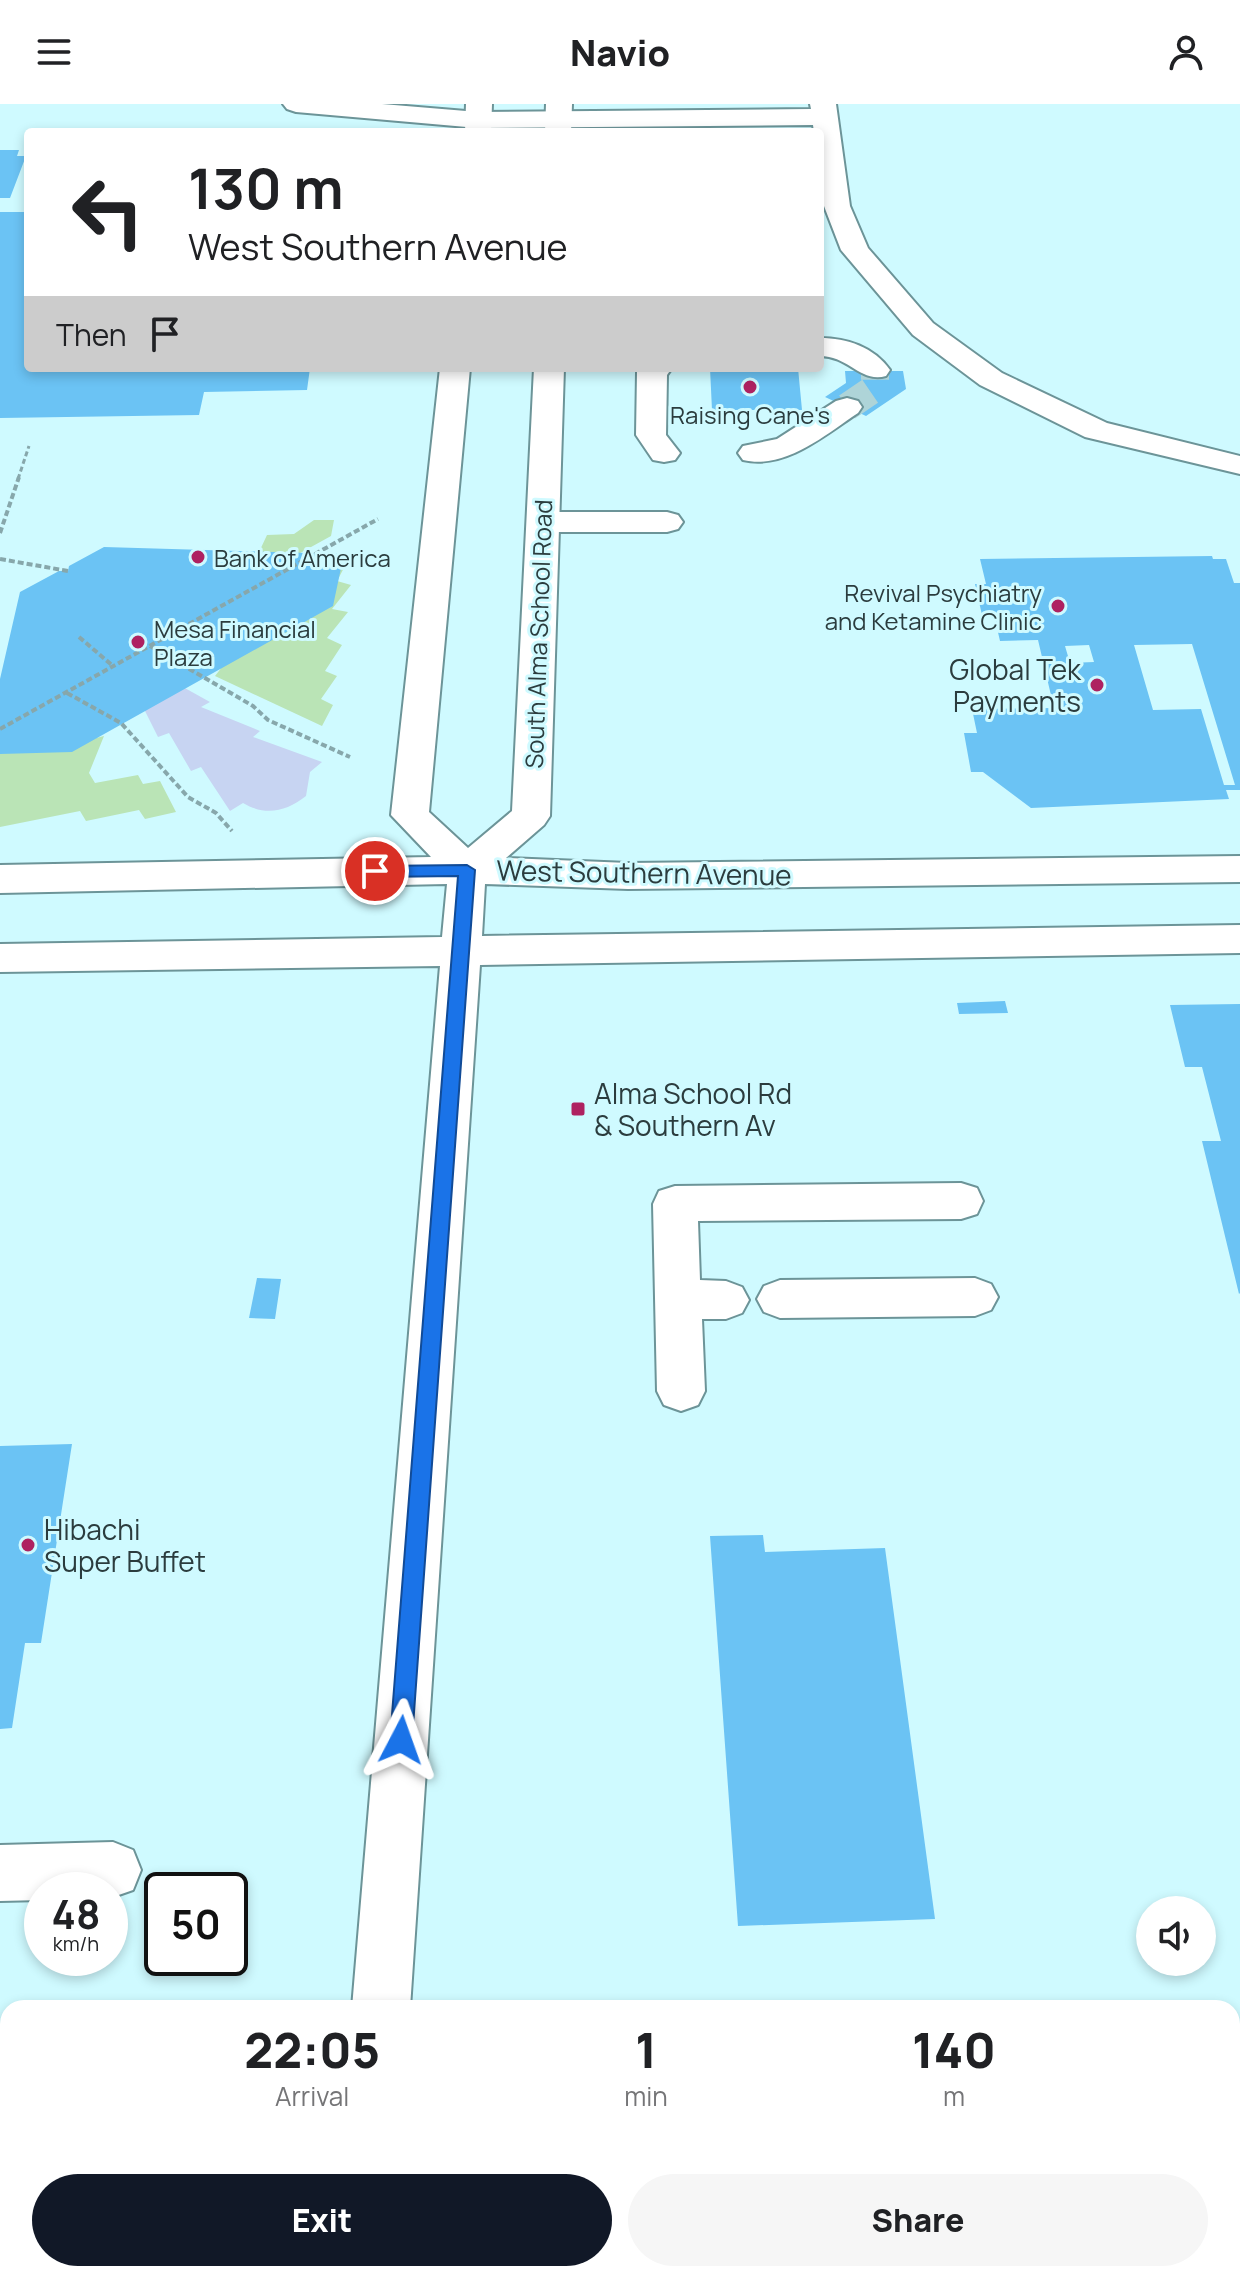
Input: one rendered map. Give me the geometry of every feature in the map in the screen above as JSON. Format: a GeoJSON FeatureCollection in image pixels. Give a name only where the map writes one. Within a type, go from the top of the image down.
{"type":"FeatureCollection","features":[{"type":"Feature","properties":{"kind":"main road"},"geometry":{"type":"LineString","coordinates":[[296,104],[478,119],[823,111],[837,206],[855,250],[923,329],[991,379],[1096,430],[1240,465]]}},
{"type":"Feature","properties":{"kind":"main road"},"geometry":{"type":"LineString","coordinates":[[825,348],[860,355],[875,370]]}},
{"type":"Feature","properties":{"kind":"main road"},"geometry":{"type":"LineString","coordinates":[[382,2000],[467,870],[410,815],[455,372]]}},
{"type":"Feature","properties":{"kind":"main road","name":"South Alma School Road"},"geometry":{"type":"LineString","coordinates":[[467,870],[531,816],[549,372]]}},
{"type":"Feature","properties":{"kind":"main road"},"geometry":{"type":"LineString","coordinates":[[652,372],[651,435],[664,453]]}},
{"type":"Feature","properties":{"kind":"main road"},"geometry":{"type":"LineString","coordinates":[[754,453],[787,446],[847,407]]}},
{"type":"Feature","properties":{"kind":"main road"},"geometry":{"type":"LineString","coordinates":[[543,522],[667,522]]}},
{"type":"Feature","properties":{"kind":"main road","name":"West Southern Avenue"},"geometry":{"type":"LineString","coordinates":[[0,879],[467,870],[628,876],[1240,869]]}},
{"type":"Feature","properties":{"kind":"main road"},"geometry":{"type":"LineString","coordinates":[[0,958],[1240,939]]}},
{"type":"Feature","properties":{"kind":"main road"},"geometry":{"type":"LineString","coordinates":[[681,1391],[675,1204],[961,1201]]}},
{"type":"Feature","properties":{"kind":"main road"},"geometry":{"type":"LineString","coordinates":[[780,1299],[975,1297]]}},
{"type":"Feature","properties":{"kind":"main road"},"geometry":{"type":"LineString","coordinates":[[678,1299],[726,1300]]}},
{"type":"Feature","properties":{"kind":"main road"},"geometry":{"type":"LineString","coordinates":[[0,1873],[113,1870]]}},
{"type":"Feature","properties":{"kind":"path"},"geometry":{"type":"LineString","coordinates":[[0,533],[29,446]]}},
{"type":"Feature","properties":{"kind":"path"},"geometry":{"type":"LineString","coordinates":[[0,729],[378,519]]}},
{"type":"Feature","properties":{"kind":"path"},"geometry":{"type":"LineString","coordinates":[[0,559],[68,571]]}},
{"type":"Feature","properties":{"kind":"path"},"geometry":{"type":"LineString","coordinates":[[79,637],[113,666]]}},
{"type":"Feature","properties":{"kind":"path"},"geometry":{"type":"LineString","coordinates":[[150,646],[253,706],[268,720],[350,757]]}},
{"type":"Feature","properties":{"kind":"path"},"geometry":{"type":"LineString","coordinates":[[66,693],[121,723],[188,797],[216,813],[233,832]]}},
{"type":"Feature","properties":{"kind":"green space"},"geometry":{"type":"Polygon","coordinates":[[[314,520],[334,520],[331,536],[244,584],[267,535],[294,534],[314,520]]]}},
{"type":"Feature","properties":{"kind":"green space"},"geometry":{"type":"Polygon","coordinates":[[[353,551],[337,581],[351,585],[332,609],[348,612],[327,638],[342,645],[325,671],[337,676],[321,699],[333,705],[322,726],[215,676],[236,649],[252,604],[353,551]]]}},
{"type":"Feature","properties":{"kind":"green space"},"geometry":{"type":"Polygon","coordinates":[[[104,736],[89,773],[95,783],[138,775],[143,784],[160,781],[176,812],[145,819],[139,810],[86,821],[80,811],[0,827],[0,745],[57,748],[104,736]]]}},
{"type":"Feature","properties":{"kind":"water"},"geometry":{"type":"Polygon","coordinates":[[[174,682],[210,702],[201,707],[260,731],[253,737],[322,762],[310,772],[306,796],[283,809],[259,810],[243,803],[230,811],[201,767],[191,771],[169,733],[158,737],[144,709],[174,682]]]}},
{"type":"Feature","properties":{"kind":"building"},"geometry":{"type":"Polygon","coordinates":[[[0,150],[19,150],[17,156],[24,156],[24,161],[10,198],[0,198],[0,150]]]}},
{"type":"Feature","properties":{"kind":"building"},"geometry":{"type":"Polygon","coordinates":[[[0,212],[24,212],[24,372],[309,372],[307,390],[204,392],[199,415],[0,418],[0,212]]]}},
{"type":"Feature","properties":{"kind":"building"},"geometry":{"type":"Polygon","coordinates":[[[845,371],[903,371],[906,389],[866,416],[825,397],[846,383],[845,371]]]}},
{"type":"Feature","properties":{"kind":"building"},"geometry":{"type":"Polygon","coordinates":[[[710,372],[798,372],[802,410],[712,410],[710,372]]]}},
{"type":"Feature","properties":{"kind":"building","name":"Mesa Financial Plaza"},"geometry":{"type":"Polygon","coordinates":[[[104,547],[344,554],[333,606],[72,752],[0,754],[0,679],[20,592],[59,571],[68,571],[69,566],[104,547]]]}},
{"type":"Feature","properties":{"kind":"building","name":"Global Tek Payments"},"geometry":{"type":"Polygon","coordinates":[[[1212,556],[1213,559],[1226,559],[1234,583],[1240,583],[1240,790],[1226,790],[1229,799],[1031,808],[983,772],[971,772],[964,733],[977,733],[972,709],[1054,708],[1038,640],[1000,641],[994,615],[982,615],[975,584],[986,584],[980,559],[1212,556]],[[1192,644],[1134,645],[1153,710],[1201,709],[1224,785],[1235,785],[1192,644]],[[1089,645],[1065,646],[1070,663],[1094,662],[1089,645]]]}},
{"type":"Feature","properties":{"kind":"building"},"geometry":{"type":"Polygon","coordinates":[[[1005,1001],[1008,1013],[959,1014],[957,1003],[1005,1001]]]}},
{"type":"Feature","properties":{"kind":"building"},"geometry":{"type":"Polygon","coordinates":[[[1240,1004],[1239,1294],[1202,1141],[1221,1141],[1202,1067],[1185,1067],[1170,1005],[1240,1004]]]}},
{"type":"Feature","properties":{"kind":"building"},"geometry":{"type":"Polygon","coordinates":[[[257,1278],[281,1279],[275,1319],[249,1318],[257,1278]]]}},
{"type":"Feature","properties":{"kind":"building","name":"Hibachi Super Buffet"},"geometry":{"type":"Polygon","coordinates":[[[72,1444],[41,1643],[25,1643],[12,1728],[0,1729],[0,1446],[72,1444]]]}},
{"type":"Feature","properties":{"kind":"building"},"geometry":{"type":"Polygon","coordinates":[[[763,1535],[765,1552],[885,1548],[935,1919],[738,1926],[710,1536],[763,1535]]]}},
{"type":"Feature","properties":{"kind":"tunnel"},"geometry":{"type":"LineString","coordinates":[[847,407],[875,388],[875,370]]}},
{"type":"Feature","properties":{"kind":"place","name":"Raising Cane's"},"geometry":{"type":"Point","coordinates":[750,387]}},
{"type":"Feature","properties":{"kind":"place","name":"Bank of America"},"geometry":{"type":"Point","coordinates":[198,557]}},
{"type":"Feature","properties":{"kind":"place","name":"Revival Psychiatry and Ketamine Clinic"},"geometry":{"type":"Point","coordinates":[1058,606]}},
{"type":"Feature","properties":{"kind":"place","name":"Mesa Financial Plaza"},"geometry":{"type":"Point","coordinates":[138,642]}},
{"type":"Feature","properties":{"kind":"place","name":"Global Tek Payments"},"geometry":{"type":"Point","coordinates":[1097,685]}},
{"type":"Feature","properties":{"kind":"place","name":"Alma School Rd & Southern Av"},"geometry":{"type":"Point","coordinates":[578,1109]}},
{"type":"Feature","properties":{"kind":"place","name":"Hibachi Super Buffet"},"geometry":{"type":"Point","coordinates":[28,1545]}},
{"type":"Feature","properties":{"kind":"route"},"geometry":{"type":"LineString","coordinates":[[375,871],[467,870],[401,1740]]}}]}
